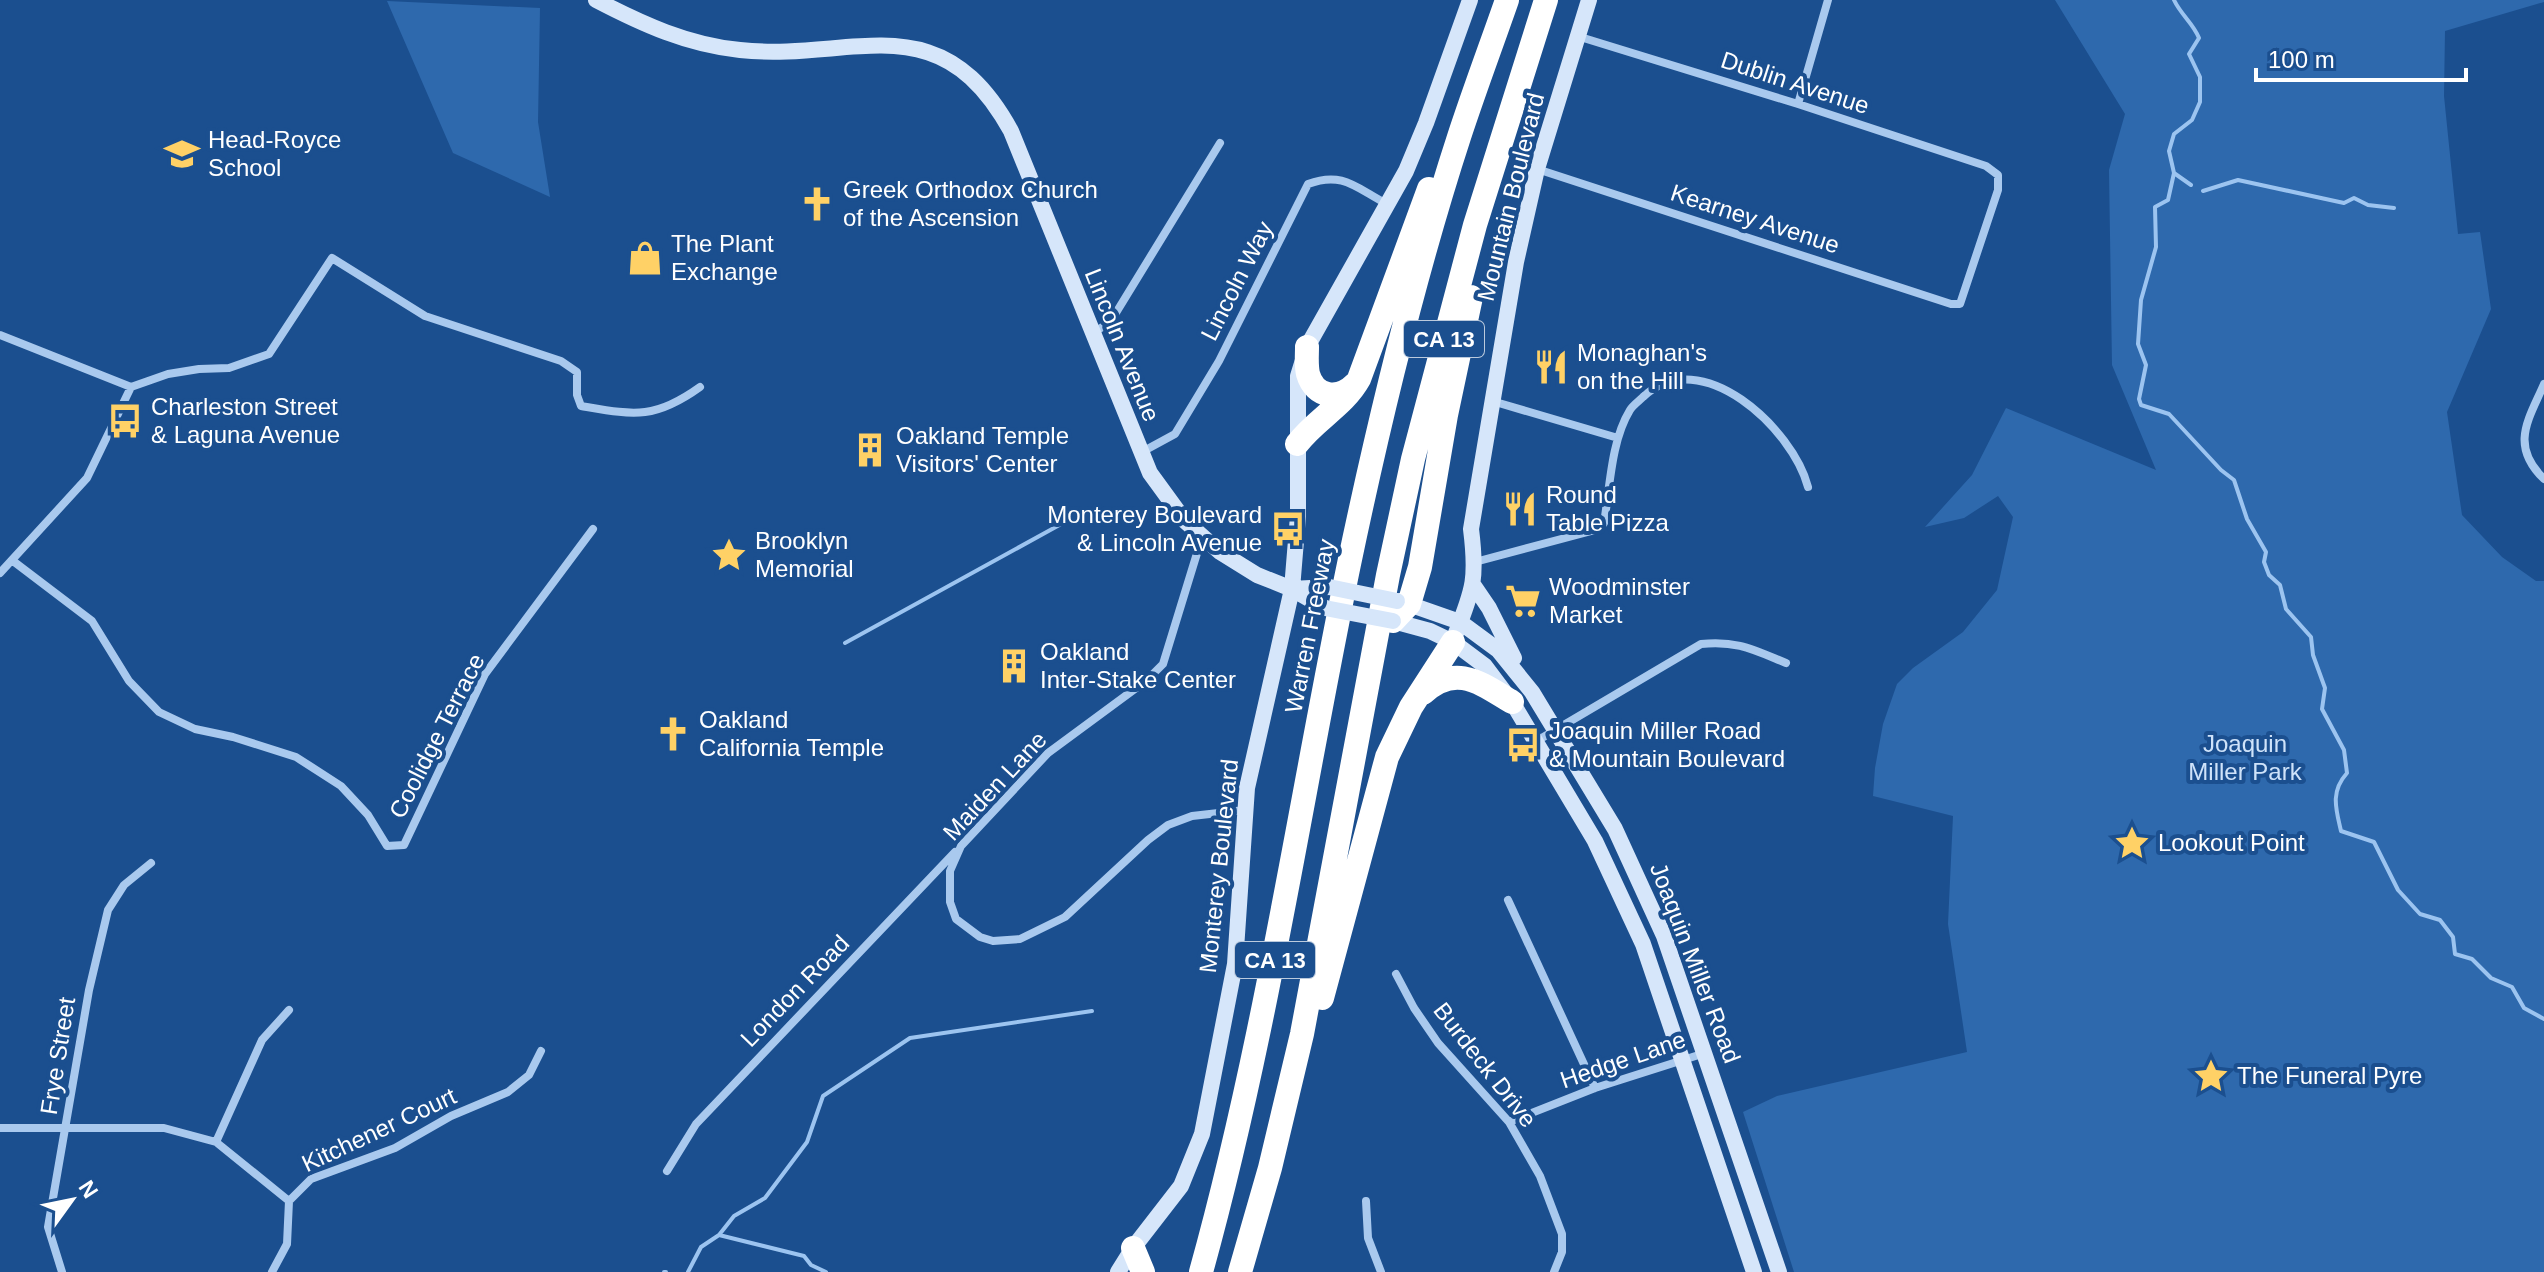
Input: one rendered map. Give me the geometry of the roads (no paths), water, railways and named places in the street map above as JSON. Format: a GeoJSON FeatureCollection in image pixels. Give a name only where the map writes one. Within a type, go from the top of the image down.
{"type":"FeatureCollection","features":[{"type":"Feature","properties":{"kind":"highway","name":"Warren Freeway"},"geometry":{"type":"LineString","coordinates":[[1201,1272],[1252,1070],[1349,565],[1375,450],[1436,214],[1459,137],[1507,0]]}},
{"type":"Feature","properties":{"kind":"highway","name":"CA 13"},"geometry":{"type":"LineString","coordinates":[[1240,1272],[1270,1168],[1302,1034],[1388,575],[1413,459],[1475,225],[1546,0]]}},
{"type":"Feature","properties":{"kind":"highway"},"geometry":{"type":"LineString","coordinates":[[1400,609],[1420,567],[1446,415],[1511,106]]}},
{"type":"Feature","properties":{"kind":"highway"},"geometry":{"type":"LineString","coordinates":[[1297,444],[1311,427],[1345,399],[1359,379],[1437,169],[1459,137]]}},
{"type":"Feature","properties":{"kind":"highway"},"geometry":{"type":"LineString","coordinates":[[1307,347],[1309,376],[1320,391],[1336,395],[1344,393],[1359,379]]}},
{"type":"Feature","properties":{"kind":"highway"},"geometry":{"type":"LineString","coordinates":[[1302,1034],[1320,1004],[1381,779],[1395,739],[1457,632]]}},
{"type":"Feature","properties":{"kind":"highway"},"geometry":{"type":"LineString","coordinates":[[1411,707],[1430,686],[1450,677],[1469,679],[1522,697]]}},
{"type":"Feature","properties":{"kind":"highway"},"geometry":{"type":"LineString","coordinates":[[1133,1248],[1143,1272]]}},
{"type":"Feature","properties":{"kind":"main road","name":"Lincoln Avenue"},"geometry":{"type":"LineString","coordinates":[[596,0],[670,35],[718,47],[764,51],[887,43],[932,53],[970,76],[987,93],[1011,131],[1140,453],[1169,501],[1202,537],[1257,575],[1292,589],[1325,608],[1400,609],[1430,631],[1457,632]]}},
{"type":"Feature","properties":{"kind":"main road","name":"Monterey Boulevard"},"geometry":{"type":"LineString","coordinates":[[1118,1272],[1181,1186],[1202,1134],[1235,964],[1245,810],[1251,766],[1292,589],[1298,536],[1298,376],[1307,347],[1406,171],[1470,0]]}},
{"type":"Feature","properties":{"kind":"main road","name":"Mountain Boulevard"},"geometry":{"type":"LineString","coordinates":[[1457,632],[1474,586],[1471,529],[1516,262],[1537,169],[1589,0]]}},
{"type":"Feature","properties":{"kind":"main road"},"geometry":{"type":"LineString","coordinates":[[1474,586],[1489,608],[1522,697]]}},
{"type":"Feature","properties":{"kind":"main road","name":"Lincoln Avenue"},"geometry":{"type":"LineString","coordinates":[[1292,589],[1329,587],[1400,609],[1457,632]]}},
{"type":"Feature","properties":{"kind":"main road","name":"Joaquin Miller Road"},"geometry":{"type":"LineString","coordinates":[[1457,632],[1485,666],[1555,728],[1623,846],[1664,936],[1779,1272]]}},
{"type":"Feature","properties":{"kind":"main road","name":"Joaquin Miller Road"},"geometry":{"type":"LineString","coordinates":[[1522,697],[1535,743],[1595,841],[1643,944],[1754,1272]]}},
{"type":"Feature","properties":{"kind":"street"},"geometry":{"type":"LineString","coordinates":[[1798,104],[1828,0]]}},
{"type":"Feature","properties":{"kind":"street","name":"Dublin Avenue"},"geometry":{"type":"LineString","coordinates":[[1577,36],[1986,166],[1998,175],[1998,190],[1960,304]]}},
{"type":"Feature","properties":{"kind":"street"},"geometry":{"type":"LineString","coordinates":[[1091,334],[1111,321],[1220,143]]}},
{"type":"Feature","properties":{"kind":"street","name":"Kearney Avenue"},"geometry":{"type":"LineString","coordinates":[[1537,169],[1951,304],[1960,304]]}},
{"type":"Feature","properties":{"kind":"street","name":"Lincoln Way"},"geometry":{"type":"LineString","coordinates":[[1140,453],[1175,434],[1219,361],[1308,184],[1338,178],[1387,204]]}},
{"type":"Feature","properties":{"kind":"street"},"geometry":{"type":"LineString","coordinates":[[0,335],[131,387],[168,374],[229,368],[269,354],[332,258],[425,316],[561,361],[577,372],[577,395],[581,406],[627,414],[655,412],[676,404],[700,387]]}},
{"type":"Feature","properties":{"kind":"street"},"geometry":{"type":"LineString","coordinates":[[1475,562],[1599,529],[1604,523],[1618,438],[1631,409],[1654,386],[1681,378],[1705,381],[1729,391],[1762,416],[1803,467],[1808,487]]}},
{"type":"Feature","properties":{"kind":"street"},"geometry":{"type":"LineString","coordinates":[[2544,384],[2529,412],[2525,428],[2525,446],[2531,462],[2544,479]]}},
{"type":"Feature","properties":{"kind":"street"},"geometry":{"type":"LineString","coordinates":[[0,573],[87,478],[131,387]]}},
{"type":"Feature","properties":{"kind":"street"},"geometry":{"type":"LineString","coordinates":[[1491,401],[1618,438]]}},
{"type":"Feature","properties":{"kind":"street","name":"Coolidge Terrace"},"geometry":{"type":"LineString","coordinates":[[13,561],[92,621],[129,681],[159,712],[195,729],[233,737],[296,757],[341,786],[368,815],[387,846],[404,845],[485,674],[593,529]]}},
{"type":"Feature","properties":{"kind":"street","name":"Maiden Lane"},"geometry":{"type":"LineString","coordinates":[[1202,537],[1192,561],[1163,664],[1147,680],[1048,753],[961,846],[950,871],[948,889],[956,919],[980,937],[993,941],[1020,939],[1065,917],[1168,825],[1192,816],[1245,810]]}},
{"type":"Feature","properties":{"kind":"street"},"geometry":{"type":"LineString","coordinates":[[1535,743],[1555,728],[1701,644],[1726,641],[1744,645],[1786,663]]}},
{"type":"Feature","properties":{"kind":"street","name":"London Road"},"geometry":{"type":"LineString","coordinates":[[667,1171],[696,1124],[961,846]]}},
{"type":"Feature","properties":{"kind":"street","name":"Frye Street"},"geometry":{"type":"LineString","coordinates":[[62,1272],[48,1227],[89,990],[108,910],[124,885],[151,863]]}},
{"type":"Feature","properties":{"kind":"street"},"geometry":{"type":"LineString","coordinates":[[1508,900],[1595,1088]]}},
{"type":"Feature","properties":{"kind":"street","name":"Burdeck Drive"},"geometry":{"type":"LineString","coordinates":[[1396,974],[1438,1043],[1509,1122],[1540,1176],[1562,1234],[1562,1252],[1554,1272]]}},
{"type":"Feature","properties":{"kind":"street"},"geometry":{"type":"LineString","coordinates":[[216,1142],[262,1040],[289,1010]]}},
{"type":"Feature","properties":{"kind":"street","name":"Kitchener Court"},"geometry":{"type":"LineString","coordinates":[[272,1272],[287,1244],[289,1201],[311,1179],[395,1148],[451,1116],[508,1092],[529,1075],[541,1051]]}},
{"type":"Feature","properties":{"kind":"street","name":"Hedge Lane"},"geometry":{"type":"LineString","coordinates":[[1509,1122],[1595,1088],[1705,1053]]}},
{"type":"Feature","properties":{"kind":"street"},"geometry":{"type":"LineString","coordinates":[[0,1128],[164,1128],[216,1142],[289,1201]]}},
{"type":"Feature","properties":{"kind":"street"},"geometry":{"type":"LineString","coordinates":[[1366,1201],[1368,1238],[1381,1272]]}},
{"type":"Feature","properties":{"kind":"waterway"},"geometry":{"type":"LineString","coordinates":[[2174,0],[2199,38],[2189,54],[2200,77],[2200,102],[2192,120],[2174,134],[2169,151],[2174,173],[2168,200],[2155,207],[2156,247],[2141,300],[2138,344],[2146,365],[2139,399],[2141,405],[2169,414],[2234,480],[2247,519],[2266,552],[2264,562],[2269,575],[2280,585],[2286,609],[2311,637],[2313,655],[2325,688],[2322,709],[2344,750],[2347,773],[2336,794],[2341,831],[2374,842],[2398,890],[2420,914],[2440,920],[2453,937],[2455,954],[2472,959],[2491,978],[2512,987],[2524,1008],[2544,1019]]}},
{"type":"Feature","properties":{"kind":"waterway"},"geometry":{"type":"LineString","coordinates":[[2174,173],[2191,185]]}},
{"type":"Feature","properties":{"kind":"waterway"},"geometry":{"type":"LineString","coordinates":[[2203,191],[2238,180],[2344,203],[2354,198],[2368,205],[2394,208]]}},
{"type":"Feature","properties":{"kind":"waterway"},"geometry":{"type":"LineString","coordinates":[[845,643],[1063,523]]}},
{"type":"Feature","properties":{"kind":"waterway"},"geometry":{"type":"LineString","coordinates":[[688,1272],[701,1247],[719,1235],[734,1216],[765,1198],[807,1142],[823,1096],[910,1038],[1092,1011]]}},
{"type":"Feature","properties":{"kind":"waterway"},"geometry":{"type":"LineString","coordinates":[[719,1235],[804,1256],[811,1265],[826,1272]]}},
{"type":"Feature","properties":{"kind":"place","name":"Head-Royce School"},"geometry":{"type":"Point","coordinates":[182,154]}},
{"type":"Feature","properties":{"kind":"place","name":"Greek Orthodox Church of the Ascension"},"geometry":{"type":"Point","coordinates":[817,204]}},
{"type":"Feature","properties":{"kind":"place","name":"The Plant Exchange"},"geometry":{"type":"Point","coordinates":[645,258]}},
{"type":"Feature","properties":{"kind":"place","name":"Monaghan's on the Hill"},"geometry":{"type":"Point","coordinates":[1551,367]}},
{"type":"Feature","properties":{"kind":"place","name":"Charleston Street & Laguna Avenue"},"geometry":{"type":"Point","coordinates":[125,421]}},
{"type":"Feature","properties":{"kind":"place","name":"Oakland Temple Visitors' Center"},"geometry":{"type":"Point","coordinates":[870,450]}},
{"type":"Feature","properties":{"kind":"place","name":"Round Table Pizza"},"geometry":{"type":"Point","coordinates":[1520,509]}},
{"type":"Feature","properties":{"kind":"place","name":"Monterey Boulevard & Lincoln Avenue"},"geometry":{"type":"Point","coordinates":[1288,529]}},
{"type":"Feature","properties":{"kind":"place","name":"Brooklyn Memorial"},"geometry":{"type":"Point","coordinates":[729,555]}},
{"type":"Feature","properties":{"kind":"place","name":"Woodminster Market"},"geometry":{"type":"Point","coordinates":[1523,601]}},
{"type":"Feature","properties":{"kind":"place","name":"Oakland Inter-Stake Center"},"geometry":{"type":"Point","coordinates":[1014,666]}},
{"type":"Feature","properties":{"kind":"place","name":"Oakland California Temple"},"geometry":{"type":"Point","coordinates":[673,734]}},
{"type":"Feature","properties":{"kind":"place","name":"Joaquin Miller Road & Mountain Boulevard"},"geometry":{"type":"Point","coordinates":[1523,745]}},
{"type":"Feature","properties":{"kind":"place","name":"Lookout Point"},"geometry":{"type":"Point","coordinates":[2132,843]}},
{"type":"Feature","properties":{"kind":"place","name":"The Funeral Pyre"},"geometry":{"type":"Point","coordinates":[2211,1076]}},
{"type":"Feature","properties":{"kind":"park label","name":"Joaquin Miller Park"},"geometry":{"type":"Point","coordinates":[2245,758]}}]}
